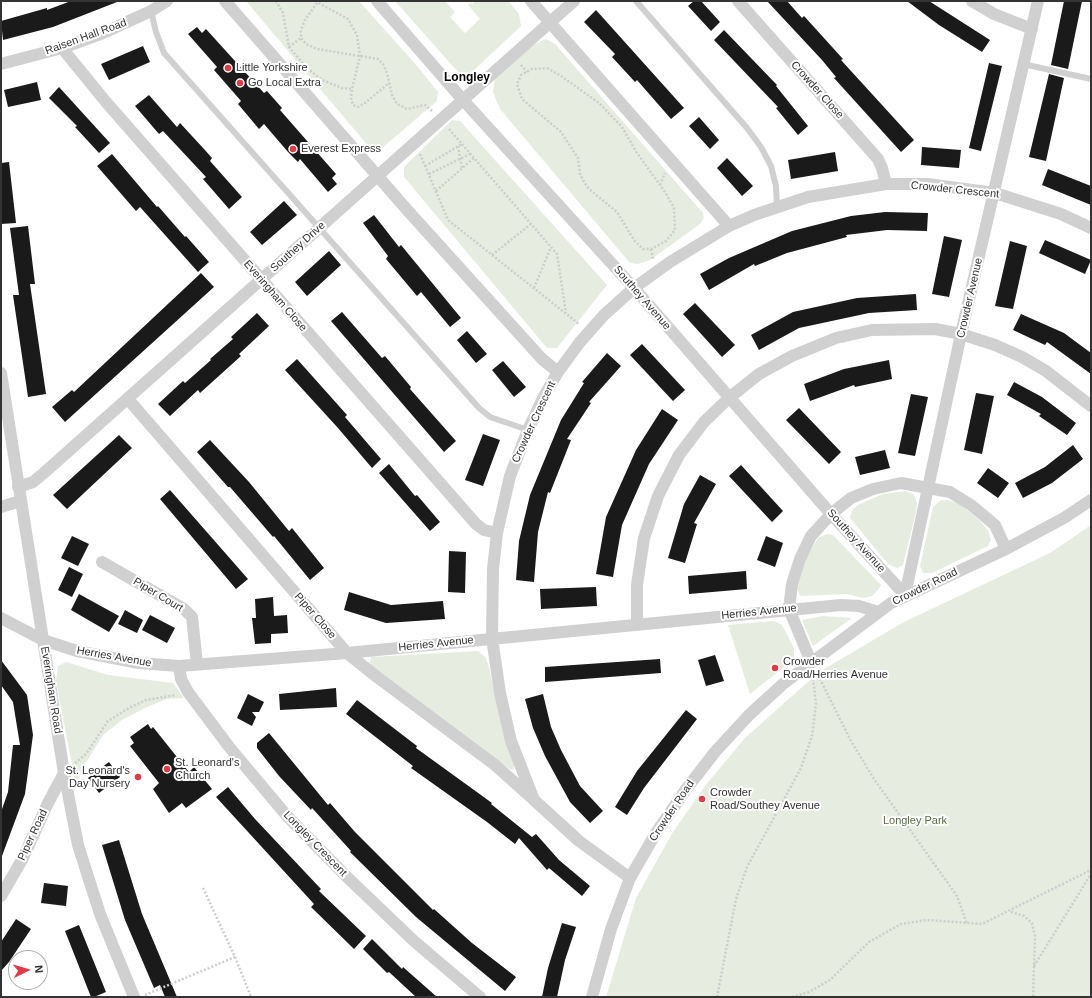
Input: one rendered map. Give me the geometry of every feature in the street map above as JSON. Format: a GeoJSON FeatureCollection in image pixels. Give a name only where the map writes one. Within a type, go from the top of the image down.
{"type":"FeatureCollection","features":[{"type":"Feature","properties":{"kind":"street","name":"Raisen Hall Road"},"geometry":{"type":"LineString","coordinates":[[1,64],[62,48],[103,33],[151,11],[167,1]]}},
{"type":"Feature","properties":{"kind":"street"},"geometry":{"type":"LineString","coordinates":[[225,1],[377,176],[542,359],[558,372]]}},
{"type":"Feature","properties":{"kind":"street","name":"Southey Avenue"},"geometry":{"type":"LineString","coordinates":[[377,1],[463,100],[634,288],[831,514],[905,595]]}},
{"type":"Feature","properties":{"kind":"street"},"geometry":{"type":"LineString","coordinates":[[531,1],[729,226]]}},
{"type":"Feature","properties":{"kind":"street","name":"Southey Drive"},"geometry":{"type":"LineString","coordinates":[[18,488],[33,482],[128,399],[574,1]]}},
{"type":"Feature","properties":{"kind":"street","name":"Crowder Close"},"geometry":{"type":"LineString","coordinates":[[738,1],[878,159],[886,184]]}},
{"type":"Feature","properties":{"kind":"street"},"geometry":{"type":"LineString","coordinates":[[972,1],[994,14],[1032,29]]}},
{"type":"Feature","properties":{"kind":"street","name":"Crowder Avenue"},"geometry":{"type":"LineString","coordinates":[[905,595],[961,334],[995,193],[1038,1]]}},
{"type":"Feature","properties":{"kind":"street","name":"Everingham Close"},"geometry":{"type":"LineString","coordinates":[[62,48],[106,102],[476,524],[484,530],[496,533]]}},
{"type":"Feature","properties":{"kind":"street","name":"Crowder Crescent"},"geometry":{"type":"LineString","coordinates":[[630,878],[579,841],[534,800],[511,741],[500,693],[492,638],[493,569],[496,533],[510,476],[528,430],[543,398],[558,372],[604,315],[634,288],[676,258],[729,226],[777,207],[829,193],[886,184],[927,184],[995,193],[1061,214],[1091,228]]}},
{"type":"Feature","properties":{"kind":"street"},"geometry":{"type":"LineString","coordinates":[[637,624],[637,585],[644,538],[658,496],[679,455],[704,422],[730,398],[759,374],[792,356],[836,338],[872,330],[908,328],[935,329],[961,334],[995,345],[1022,357],[1046,371],[1091,406]]}},
{"type":"Feature","properties":{"kind":"street","name":"Everingham Road"},"geometry":{"type":"LineString","coordinates":[[1,373],[64,773],[78,845],[98,906],[134,997]]}},
{"type":"Feature","properties":{"kind":"street","name":"Piper Close"},"geometry":{"type":"LineString","coordinates":[[128,399],[347,653],[388,686],[495,765],[534,800]]}},
{"type":"Feature","properties":{"kind":"street"},"geometry":{"type":"LineString","coordinates":[[811,662],[789,610],[792,584],[800,559],[811,536],[831,514],[850,498],[873,489],[901,483],[950,492],[971,505],[995,524],[1006,549]]}},
{"type":"Feature","properties":{"kind":"street","name":"Crowder Road"},"geometry":{"type":"LineString","coordinates":[[592,997],[611,929],[630,878],[656,833],[714,752],[755,710],[783,684],[811,662],[878,612],[905,595],[1006,549],[1064,518],[1091,500]]}},
{"type":"Feature","properties":{"kind":"street"},"geometry":{"type":"LineString","coordinates":[[1,507],[20,501]]}},
{"type":"Feature","properties":{"kind":"street","name":"Piper Court"},"geometry":{"type":"LineString","coordinates":[[102,562],[184,609],[192,616],[197,664]]}},
{"type":"Feature","properties":{"kind":"street","name":"Herries Avenue"},"geometry":{"type":"LineString","coordinates":[[1,618],[43,640],[77,652],[114,659],[179,666],[347,653],[841,605],[859,606],[878,612]]}},
{"type":"Feature","properties":{"kind":"street","name":"Longley Crescent"},"geometry":{"type":"LineString","coordinates":[[179,666],[181,679],[188,692],[230,748],[287,816],[348,878],[410,937],[480,997]]}},
{"type":"Feature","properties":{"kind":"street","name":"Piper Road"},"geometry":{"type":"LineString","coordinates":[[1,896],[23,858],[48,803],[64,773]]}},
{"type":"Feature","properties":{"kind":"lane"},"geometry":{"type":"LineString","coordinates":[[636,1],[746,128],[761,148],[771,166],[776,186],[777,207]]}},
{"type":"Feature","properties":{"kind":"lane"},"geometry":{"type":"LineString","coordinates":[[151,11],[156,32],[164,53],[479,408],[490,417],[528,430]]}},
{"type":"Feature","properties":{"kind":"lane"},"geometry":{"type":"LineString","coordinates":[[1023,64],[1091,79]]}},
{"type":"Feature","properties":{"kind":"path"},"geometry":{"type":"LineString","coordinates":[[276,1],[283,13],[289,47],[307,68],[322,80],[342,88],[352,89]]}},
{"type":"Feature","properties":{"kind":"path"},"geometry":{"type":"LineString","coordinates":[[389,82],[365,103],[358,107],[353,105],[351,98],[352,89],[360,56],[357,35],[348,19],[316,2],[305,20],[301,30],[301,38],[306,44],[317,50],[360,56],[378,59],[383,64],[389,82],[392,95],[397,104],[407,109],[425,105],[441,119],[557,254],[566,313]]}},
{"type":"Feature","properties":{"kind":"path"},"geometry":{"type":"LineString","coordinates":[[289,47],[301,38]]}},
{"type":"Feature","properties":{"kind":"path"},"geometry":{"type":"LineString","coordinates":[[547,68],[561,76],[599,103],[622,127],[674,208],[675,230],[666,241],[651,249],[643,249],[634,240],[617,212],[589,189],[580,174],[578,158],[570,144],[561,132],[522,99],[517,84],[521,75],[532,69],[547,68]]}},
{"type":"Feature","properties":{"kind":"path"},"geometry":{"type":"LineString","coordinates":[[416,142],[448,220],[589,332]]}},
{"type":"Feature","properties":{"kind":"path"},"geometry":{"type":"LineString","coordinates":[[425,166],[462,144]]}},
{"type":"Feature","properties":{"kind":"path"},"geometry":{"type":"LineString","coordinates":[[458,146],[462,168]]}},
{"type":"Feature","properties":{"kind":"path"},"geometry":{"type":"LineString","coordinates":[[429,174],[470,154]]}},
{"type":"Feature","properties":{"kind":"path"},"geometry":{"type":"LineString","coordinates":[[436,191],[474,158]]}},
{"type":"Feature","properties":{"kind":"path"},"geometry":{"type":"LineString","coordinates":[[492,255],[531,224]]}},
{"type":"Feature","properties":{"kind":"path"},"geometry":{"type":"LineString","coordinates":[[534,288],[551,247]]}},
{"type":"Feature","properties":{"kind":"path"},"geometry":{"type":"LineString","coordinates":[[811,662],[851,741],[900,816],[957,896],[967,924]]}},
{"type":"Feature","properties":{"kind":"path"},"geometry":{"type":"LineString","coordinates":[[717,997],[736,899],[747,866],[801,768],[812,736],[816,704],[811,662]]}},
{"type":"Feature","properties":{"kind":"path"},"geometry":{"type":"LineString","coordinates":[[64,773],[86,754],[108,722],[129,708],[146,700],[188,692]]}},
{"type":"Feature","properties":{"kind":"path"},"geometry":{"type":"LineString","coordinates":[[792,997],[809,992],[830,980],[869,942],[901,924],[927,920],[982,924],[1010,912],[1091,870]]}},
{"type":"Feature","properties":{"kind":"path"},"geometry":{"type":"LineString","coordinates":[[1034,966],[1091,874]]}},
{"type":"Feature","properties":{"kind":"path"},"geometry":{"type":"LineString","coordinates":[[203,888],[235,957],[251,997]]}},
{"type":"Feature","properties":{"kind":"path"},"geometry":{"type":"LineString","coordinates":[[1010,912],[1024,916],[1032,922],[1036,936],[1033,997]]}},
{"type":"Feature","properties":{"kind":"path"},"geometry":{"type":"LineString","coordinates":[[140,997],[235,957]]}},
{"type":"Feature","properties":{"kind":"green space"},"geometry":{"type":"Polygon","coordinates":[[[246,1],[359,1],[418,67],[438,92],[437,101],[375,154],[246,1]]]}},
{"type":"Feature","properties":{"kind":"green space"},"geometry":{"type":"Polygon","coordinates":[[[395,1],[445,1],[455,12],[450,17],[465,33],[480,19],[468,5],[475,1],[508,1],[519,14],[521,26],[473,71],[466,73],[458,72],[395,1]]]}},
{"type":"Feature","properties":{"kind":"green space"},"geometry":{"type":"Polygon","coordinates":[[[546,39],[555,44],[703,213],[704,218],[700,224],[650,260],[638,264],[630,263],[500,109],[493,92],[495,79],[533,45],[546,39]]]}},
{"type":"Feature","properties":{"kind":"green space"},"geometry":{"type":"Polygon","coordinates":[[[452,120],[460,121],[607,285],[557,348],[547,348],[404,177],[404,167],[452,120]]]}},
{"type":"Feature","properties":{"kind":"green space"},"geometry":{"type":"Polygon","coordinates":[[[906,491],[914,495],[917,503],[916,512],[903,565],[897,568],[888,564],[850,518],[852,510],[858,505],[883,494],[906,491]]]}},
{"type":"Feature","properties":{"kind":"green space"},"geometry":{"type":"Polygon","coordinates":[[[941,500],[948,500],[960,504],[980,521],[988,531],[991,540],[988,546],[932,573],[923,573],[920,566],[933,507],[941,500]]]}},
{"type":"Feature","properties":{"kind":"green space","name":"Longley Park"},"geometry":{"type":"Polygon","coordinates":[[[1091,525],[1091,997],[606,997],[636,898],[673,832],[705,786],[745,738],[819,672],[904,622],[1050,553],[1091,525]]]}},
{"type":"Feature","properties":{"kind":"green space"},"geometry":{"type":"Polygon","coordinates":[[[827,534],[833,535],[881,585],[872,596],[863,598],[847,594],[800,596],[797,588],[807,557],[818,538],[827,534]]]}},
{"type":"Feature","properties":{"kind":"green space"},"geometry":{"type":"Polygon","coordinates":[[[823,616],[852,618],[813,646],[802,620],[823,616]]]}},
{"type":"Feature","properties":{"kind":"green space"},"geometry":{"type":"Polygon","coordinates":[[[774,621],[782,625],[794,648],[794,656],[789,663],[750,694],[728,625],[774,621]]]}},
{"type":"Feature","properties":{"kind":"green space"},"geometry":{"type":"Polygon","coordinates":[[[478,651],[486,658],[489,667],[504,736],[514,762],[514,769],[511,770],[372,668],[370,662],[371,657],[478,651]]]}},
{"type":"Feature","properties":{"kind":"green space"},"geometry":{"type":"Polygon","coordinates":[[[66,662],[108,675],[173,683],[184,698],[167,699],[149,706],[122,720],[103,735],[82,769],[76,786],[56,681],[58,666],[66,662]]]}},
{"type":"Feature","properties":{"kind":"building"},"geometry":{"type":"Polygon","coordinates":[[[71,1],[117,2],[53,27],[3,40],[1,21],[47,8],[47,10],[71,1]]]}},
{"type":"Feature","properties":{"kind":"building"},"geometry":{"type":"Polygon","coordinates":[[[694,1],[701,1],[720,22],[711,31],[688,6],[694,1]]]}},
{"type":"Feature","properties":{"kind":"building"},"geometry":{"type":"Polygon","coordinates":[[[767,1],[787,1],[802,18],[804,16],[843,59],[841,60],[914,140],[901,152],[834,78],[836,77],[822,60],[767,1]]]}},
{"type":"Feature","properties":{"kind":"building"},"geometry":{"type":"Polygon","coordinates":[[[907,1],[929,1],[990,40],[982,52],[939,25],[907,1]]]}},
{"type":"Feature","properties":{"kind":"building"},"geometry":{"type":"Polygon","coordinates":[[[1064,1],[1082,1],[1068,69],[1051,65],[1064,1]]]}},
{"type":"Feature","properties":{"kind":"building"},"geometry":{"type":"Polygon","coordinates":[[[596,10],[684,108],[671,119],[637,80],[635,82],[612,57],[615,54],[584,22],[596,10]]]}},
{"type":"Feature","properties":{"kind":"building"},"geometry":{"type":"Polygon","coordinates":[[[197,27],[202,33],[206,29],[264,93],[267,91],[282,108],[280,110],[336,174],[332,178],[337,184],[328,192],[300,159],[298,162],[264,124],[259,129],[238,104],[241,101],[214,70],[217,67],[188,34],[197,27]]]}},
{"type":"Feature","properties":{"kind":"building"},"geometry":{"type":"Polygon","coordinates":[[[724,30],[777,85],[776,86],[808,126],[798,135],[776,108],[778,107],[714,40],[724,30]]]}},
{"type":"Feature","properties":{"kind":"building"},"geometry":{"type":"Polygon","coordinates":[[[143,46],[150,62],[109,80],[101,64],[143,46]]]}},
{"type":"Feature","properties":{"kind":"building"},"geometry":{"type":"Polygon","coordinates":[[[989,63],[1002,66],[981,151],[969,148],[989,63]]]}},
{"type":"Feature","properties":{"kind":"building"},"geometry":{"type":"Polygon","coordinates":[[[1049,74],[1064,78],[1046,161],[1029,157],[1049,74]]]}},
{"type":"Feature","properties":{"kind":"building"},"geometry":{"type":"Polygon","coordinates":[[[37,82],[41,100],[8,107],[4,90],[37,82]]]}},
{"type":"Feature","properties":{"kind":"building"},"geometry":{"type":"Polygon","coordinates":[[[59,87],[110,143],[99,153],[75,127],[77,126],[49,98],[59,87]]]}},
{"type":"Feature","properties":{"kind":"building"},"geometry":{"type":"Polygon","coordinates":[[[149,95],[177,127],[180,123],[204,149],[212,158],[210,161],[242,197],[229,209],[203,179],[206,177],[163,131],[159,134],[135,106],[149,95]]]}},
{"type":"Feature","properties":{"kind":"building"},"geometry":{"type":"Polygon","coordinates":[[[699,117],[719,140],[710,149],[689,126],[699,117]]]}},
{"type":"Feature","properties":{"kind":"building"},"geometry":{"type":"Polygon","coordinates":[[[922,147],[961,150],[959,168],[921,165],[922,147]]]}},
{"type":"Feature","properties":{"kind":"building"},"geometry":{"type":"Polygon","coordinates":[[[835,152],[838,171],[791,179],[788,160],[835,152]]]}},
{"type":"Feature","properties":{"kind":"building"},"geometry":{"type":"Polygon","coordinates":[[[112,154],[157,207],[158,206],[209,262],[198,272],[140,207],[136,211],[97,166],[112,154]]]}},
{"type":"Feature","properties":{"kind":"building"},"geometry":{"type":"Polygon","coordinates":[[[727,158],[753,186],[742,196],[717,168],[727,158]]]}},
{"type":"Feature","properties":{"kind":"building"},"geometry":{"type":"Polygon","coordinates":[[[9,162],[16,223],[1,224],[1,163],[9,162]]]}},
{"type":"Feature","properties":{"kind":"building"},"geometry":{"type":"Polygon","coordinates":[[[1048,169],[1091,186],[1091,205],[1042,185],[1048,169]]]}},
{"type":"Feature","properties":{"kind":"building"},"geometry":{"type":"Polygon","coordinates":[[[284,201],[297,215],[262,245],[250,232],[284,201]]]}},
{"type":"Feature","properties":{"kind":"building"},"geometry":{"type":"Polygon","coordinates":[[[885,212],[928,213],[927,231],[887,230],[846,235],[847,237],[787,253],[755,266],[754,264],[709,290],[700,274],[729,258],[792,231],[851,216],[885,212]]]}},
{"type":"Feature","properties":{"kind":"building"},"geometry":{"type":"Polygon","coordinates":[[[374,215],[399,247],[401,245],[461,318],[450,327],[421,292],[417,296],[386,259],[388,256],[363,223],[374,215]]]}},
{"type":"Feature","properties":{"kind":"building"},"geometry":{"type":"Polygon","coordinates":[[[28,226],[35,284],[30,284],[46,394],[28,397],[13,295],[19,295],[10,228],[28,226]]]}},
{"type":"Feature","properties":{"kind":"building"},"geometry":{"type":"Polygon","coordinates":[[[944,236],[962,240],[949,297],[932,294],[944,236]]]}},
{"type":"Feature","properties":{"kind":"building"},"geometry":{"type":"Polygon","coordinates":[[[1045,240],[1091,260],[1085,274],[1039,253],[1045,240]]]}},
{"type":"Feature","properties":{"kind":"building"},"geometry":{"type":"Polygon","coordinates":[[[1010,241],[1027,246],[1013,309],[995,306],[1010,241]]]}},
{"type":"Feature","properties":{"kind":"building"},"geometry":{"type":"Polygon","coordinates":[[[329,251],[341,265],[307,296],[295,282],[329,251]]]}},
{"type":"Feature","properties":{"kind":"building"},"geometry":{"type":"Polygon","coordinates":[[[201,273],[214,287],[65,422],[52,407],[72,390],[74,392],[201,273]]]}},
{"type":"Feature","properties":{"kind":"building"},"geometry":{"type":"Polygon","coordinates":[[[916,294],[917,310],[869,313],[799,328],[759,350],[751,335],[793,312],[857,298],[916,294]]]}},
{"type":"Feature","properties":{"kind":"building"},"geometry":{"type":"Polygon","coordinates":[[[695,303],[735,345],[722,357],[683,314],[695,303]]]}},
{"type":"Feature","properties":{"kind":"building"},"geometry":{"type":"Polygon","coordinates":[[[342,312],[382,358],[385,356],[411,387],[410,389],[456,441],[444,452],[331,321],[342,312]]]}},
{"type":"Feature","properties":{"kind":"building"},"geometry":{"type":"Polygon","coordinates":[[[257,313],[269,326],[239,354],[241,356],[200,393],[198,390],[170,416],[158,404],[183,381],[185,383],[211,360],[210,359],[233,339],[231,337],[257,313]]]}},
{"type":"Feature","properties":{"kind":"building"},"geometry":{"type":"Polygon","coordinates":[[[1021,314],[1064,333],[1091,353],[1091,374],[1047,342],[1045,345],[1013,330],[1021,314]]]}},
{"type":"Feature","properties":{"kind":"building"},"geometry":{"type":"Polygon","coordinates":[[[467,331],[487,354],[476,363],[457,340],[467,331]]]}},
{"type":"Feature","properties":{"kind":"building"},"geometry":{"type":"Polygon","coordinates":[[[642,344],[685,390],[673,401],[630,355],[642,344]]]}},
{"type":"Feature","properties":{"kind":"building"},"geometry":{"type":"Polygon","coordinates":[[[607,353],[621,366],[589,402],[591,403],[567,439],[571,440],[550,493],[548,492],[538,532],[534,582],[516,580],[519,541],[530,495],[561,420],[584,383],[582,382],[607,353]]]}},
{"type":"Feature","properties":{"kind":"building"},"geometry":{"type":"Polygon","coordinates":[[[297,359],[347,415],[345,417],[381,459],[372,468],[285,370],[297,359]]]}},
{"type":"Feature","properties":{"kind":"building"},"geometry":{"type":"Polygon","coordinates":[[[889,360],[892,379],[855,387],[854,385],[810,401],[804,384],[844,369],[889,360]]]}},
{"type":"Feature","properties":{"kind":"building"},"geometry":{"type":"Polygon","coordinates":[[[503,361],[526,387],[514,397],[492,370],[503,361]]]}},
{"type":"Feature","properties":{"kind":"building"},"geometry":{"type":"Polygon","coordinates":[[[1014,382],[1042,397],[1076,423],[1067,435],[1039,416],[1041,414],[1007,395],[1014,382]]]}},
{"type":"Feature","properties":{"kind":"building"},"geometry":{"type":"Polygon","coordinates":[[[976,393],[994,396],[982,454],[964,450],[976,393]]]}},
{"type":"Feature","properties":{"kind":"building"},"geometry":{"type":"Polygon","coordinates":[[[911,394],[928,397],[915,456],[898,453],[911,394]]]}},
{"type":"Feature","properties":{"kind":"building"},"geometry":{"type":"Polygon","coordinates":[[[799,408],[841,452],[829,464],[786,420],[799,408]]]}},
{"type":"Feature","properties":{"kind":"building"},"geometry":{"type":"Polygon","coordinates":[[[662,409],[678,420],[649,464],[622,525],[613,577],[596,574],[606,517],[636,450],[662,409]]]}},
{"type":"Feature","properties":{"kind":"building"},"geometry":{"type":"Polygon","coordinates":[[[483,434],[500,440],[483,486],[465,480],[483,434]]]}},
{"type":"Feature","properties":{"kind":"building"},"geometry":{"type":"Polygon","coordinates":[[[119,435],[132,448],[67,509],[53,495],[119,435]]]}},
{"type":"Feature","properties":{"kind":"building"},"geometry":{"type":"Polygon","coordinates":[[[210,440],[249,482],[289,531],[292,528],[324,568],[310,580],[274,536],[273,537],[230,487],[228,487],[197,452],[210,440]]]}},
{"type":"Feature","properties":{"kind":"building"},"geometry":{"type":"Polygon","coordinates":[[[1073,445],[1083,459],[1052,483],[1023,498],[1015,483],[1045,467],[1073,445]]]}},
{"type":"Feature","properties":{"kind":"building"},"geometry":{"type":"Polygon","coordinates":[[[885,450],[890,468],[860,475],[855,457],[885,450]]]}},
{"type":"Feature","properties":{"kind":"building"},"geometry":{"type":"Polygon","coordinates":[[[389,464],[415,496],[417,495],[440,522],[430,531],[379,473],[389,464]]]}},
{"type":"Feature","properties":{"kind":"building"},"geometry":{"type":"Polygon","coordinates":[[[741,465],[783,511],[772,522],[729,476],[741,465]]]}},
{"type":"Feature","properties":{"kind":"building"},"geometry":{"type":"Polygon","coordinates":[[[988,468],[1009,483],[998,498],[977,483],[988,468]]]}},
{"type":"Feature","properties":{"kind":"building"},"geometry":{"type":"Polygon","coordinates":[[[700,475],[716,484],[694,523],[697,524],[685,563],[668,558],[684,504],[700,475]]]}},
{"type":"Feature","properties":{"kind":"building"},"geometry":{"type":"Polygon","coordinates":[[[170,490],[248,579],[236,589],[160,499],[170,490]]]}},
{"type":"Feature","properties":{"kind":"building"},"geometry":{"type":"Polygon","coordinates":[[[72,536],[89,544],[78,566],[61,558],[72,536]]]}},
{"type":"Feature","properties":{"kind":"building"},"geometry":{"type":"Polygon","coordinates":[[[766,536],[783,543],[775,567],[757,560],[766,536]]]}},
{"type":"Feature","properties":{"kind":"building"},"geometry":{"type":"Polygon","coordinates":[[[449,551],[466,552],[465,593],[448,592],[449,551]]]}},
{"type":"Feature","properties":{"kind":"building"},"geometry":{"type":"Polygon","coordinates":[[[69,567],[83,574],[72,597],[58,590],[69,567]]]}},
{"type":"Feature","properties":{"kind":"building"},"geometry":{"type":"Polygon","coordinates":[[[746,571],[747,589],[689,594],[688,576],[746,571]]]}},
{"type":"Feature","properties":{"kind":"building"},"geometry":{"type":"Polygon","coordinates":[[[596,587],[597,606],[541,609],[540,589],[596,587]]]}},
{"type":"Feature","properties":{"kind":"building"},"geometry":{"type":"Polygon","coordinates":[[[349,592],[391,605],[443,601],[445,619],[386,623],[344,610],[349,592]]]}},
{"type":"Feature","properties":{"kind":"building"},"geometry":{"type":"Polygon","coordinates":[[[79,594],[119,616],[109,632],[71,610],[79,594]]]}},
{"type":"Feature","properties":{"kind":"building"},"geometry":{"type":"Polygon","coordinates":[[[273,597],[274,616],[287,615],[288,633],[271,634],[271,643],[255,644],[252,618],[256,618],[255,599],[273,597]]]}},
{"type":"Feature","properties":{"kind":"building"},"geometry":{"type":"Polygon","coordinates":[[[125,610],[143,620],[137,633],[118,624],[125,610]]]}},
{"type":"Feature","properties":{"kind":"building"},"geometry":{"type":"Polygon","coordinates":[[[150,615],[175,628],[167,643],[142,630],[150,615]]]}},
{"type":"Feature","properties":{"kind":"building"},"geometry":{"type":"Polygon","coordinates":[[[715,655],[724,681],[706,686],[698,660],[715,655]]]}},
{"type":"Feature","properties":{"kind":"building"},"geometry":{"type":"Polygon","coordinates":[[[660,659],[661,673],[545,682],[545,667],[660,659]]]}},
{"type":"Feature","properties":{"kind":"building"},"geometry":{"type":"Polygon","coordinates":[[[1,660],[27,695],[33,735],[25,794],[2,856],[1,812],[8,792],[13,745],[20,745],[13,702],[1,685],[1,660]]]}},
{"type":"Feature","properties":{"kind":"building"},"geometry":{"type":"Polygon","coordinates":[[[336,688],[337,707],[280,710],[279,694],[336,688]]]}},
{"type":"Feature","properties":{"kind":"building"},"geometry":{"type":"Polygon","coordinates":[[[248,694],[264,702],[259,712],[252,712],[256,717],[252,726],[237,718],[248,694]]]}},
{"type":"Feature","properties":{"kind":"building"},"geometry":{"type":"Polygon","coordinates":[[[543,694],[551,727],[561,750],[580,786],[603,811],[590,823],[570,802],[545,756],[533,728],[525,699],[543,694]]]}},
{"type":"Feature","properties":{"kind":"building"},"geometry":{"type":"Polygon","coordinates":[[[357,700],[417,746],[416,748],[492,803],[491,804],[532,837],[536,834],[559,860],[590,886],[582,896],[549,868],[547,870],[519,838],[515,844],[487,822],[411,768],[413,766],[346,714],[357,700]]]}},
{"type":"Feature","properties":{"kind":"building"},"geometry":{"type":"Polygon","coordinates":[[[686,710],[697,719],[644,788],[627,815],[615,807],[637,771],[686,710]]]}},
{"type":"Feature","properties":{"kind":"building","name":"St. Leonard's Church"},"geometry":{"type":"Polygon","coordinates":[[[148,724],[151,729],[153,727],[189,772],[194,767],[212,789],[186,808],[182,803],[169,813],[153,789],[159,783],[130,746],[134,743],[130,737],[148,724]]]}},
{"type":"Feature","properties":{"kind":"building"},"geometry":{"type":"Polygon","coordinates":[[[269,733],[328,805],[330,803],[355,832],[433,910],[434,909],[472,943],[516,977],[505,991],[416,917],[350,852],[351,851],[312,808],[311,810],[279,776],[257,748],[257,743],[269,733]]]}},
{"type":"Feature","properties":{"kind":"building"},"geometry":{"type":"Polygon","coordinates":[[[109,762],[120,777],[99,793],[88,778],[109,762]]]}},
{"type":"Feature","properties":{"kind":"building"},"geometry":{"type":"Polygon","coordinates":[[[228,787],[255,819],[321,889],[319,891],[366,936],[354,949],[311,907],[314,904],[216,797],[228,787]]]}},
{"type":"Feature","properties":{"kind":"building"},"geometry":{"type":"Polygon","coordinates":[[[119,840],[142,914],[177,997],[165,997],[160,985],[154,988],[125,920],[102,845],[119,840]]]}},
{"type":"Feature","properties":{"kind":"building"},"geometry":{"type":"Polygon","coordinates":[[[44,883],[68,886],[66,906],[41,903],[44,883]]]}},
{"type":"Feature","properties":{"kind":"building"},"geometry":{"type":"Polygon","coordinates":[[[16,919],[31,929],[17,950],[8,950],[8,963],[1,971],[1,942],[16,919]]]}},
{"type":"Feature","properties":{"kind":"building"},"geometry":{"type":"Polygon","coordinates":[[[562,923],[576,927],[565,960],[557,997],[542,997],[548,968],[562,923]]]}},
{"type":"Feature","properties":{"kind":"building"},"geometry":{"type":"Polygon","coordinates":[[[79,925],[106,992],[94,997],[91,997],[65,931],[79,925]]]}},
{"type":"Feature","properties":{"kind":"building"},"geometry":{"type":"Polygon","coordinates":[[[372,939],[402,969],[403,967],[437,997],[416,997],[389,972],[387,973],[363,949],[372,939]]]}},
{"type":"Feature","properties":{"kind":"place","name":"Little Yorkshire"},"geometry":{"type":"Point","coordinates":[228,68]}},
{"type":"Feature","properties":{"kind":"place","name":"Go Local Extra"},"geometry":{"type":"Point","coordinates":[240,83]}},
{"type":"Feature","properties":{"kind":"place","name":"Everest Express"},"geometry":{"type":"Point","coordinates":[293,149]}},
{"type":"Feature","properties":{"kind":"place","name":"Crowder Road/Herries Avenue"},"geometry":{"type":"Point","coordinates":[775,668]}},
{"type":"Feature","properties":{"kind":"place","name":"St. Leonard's Church"},"geometry":{"type":"Point","coordinates":[167,769]}},
{"type":"Feature","properties":{"kind":"place","name":"St. Leonard's Day Nursery"},"geometry":{"type":"Point","coordinates":[138,777]}},
{"type":"Feature","properties":{"kind":"place","name":"Crowder Road/Southey Avenue"},"geometry":{"type":"Point","coordinates":[702,799]}},
{"type":"Feature","properties":{"kind":"district","name":"Longley"},"geometry":{"type":"Point","coordinates":[467,78]}}]}
